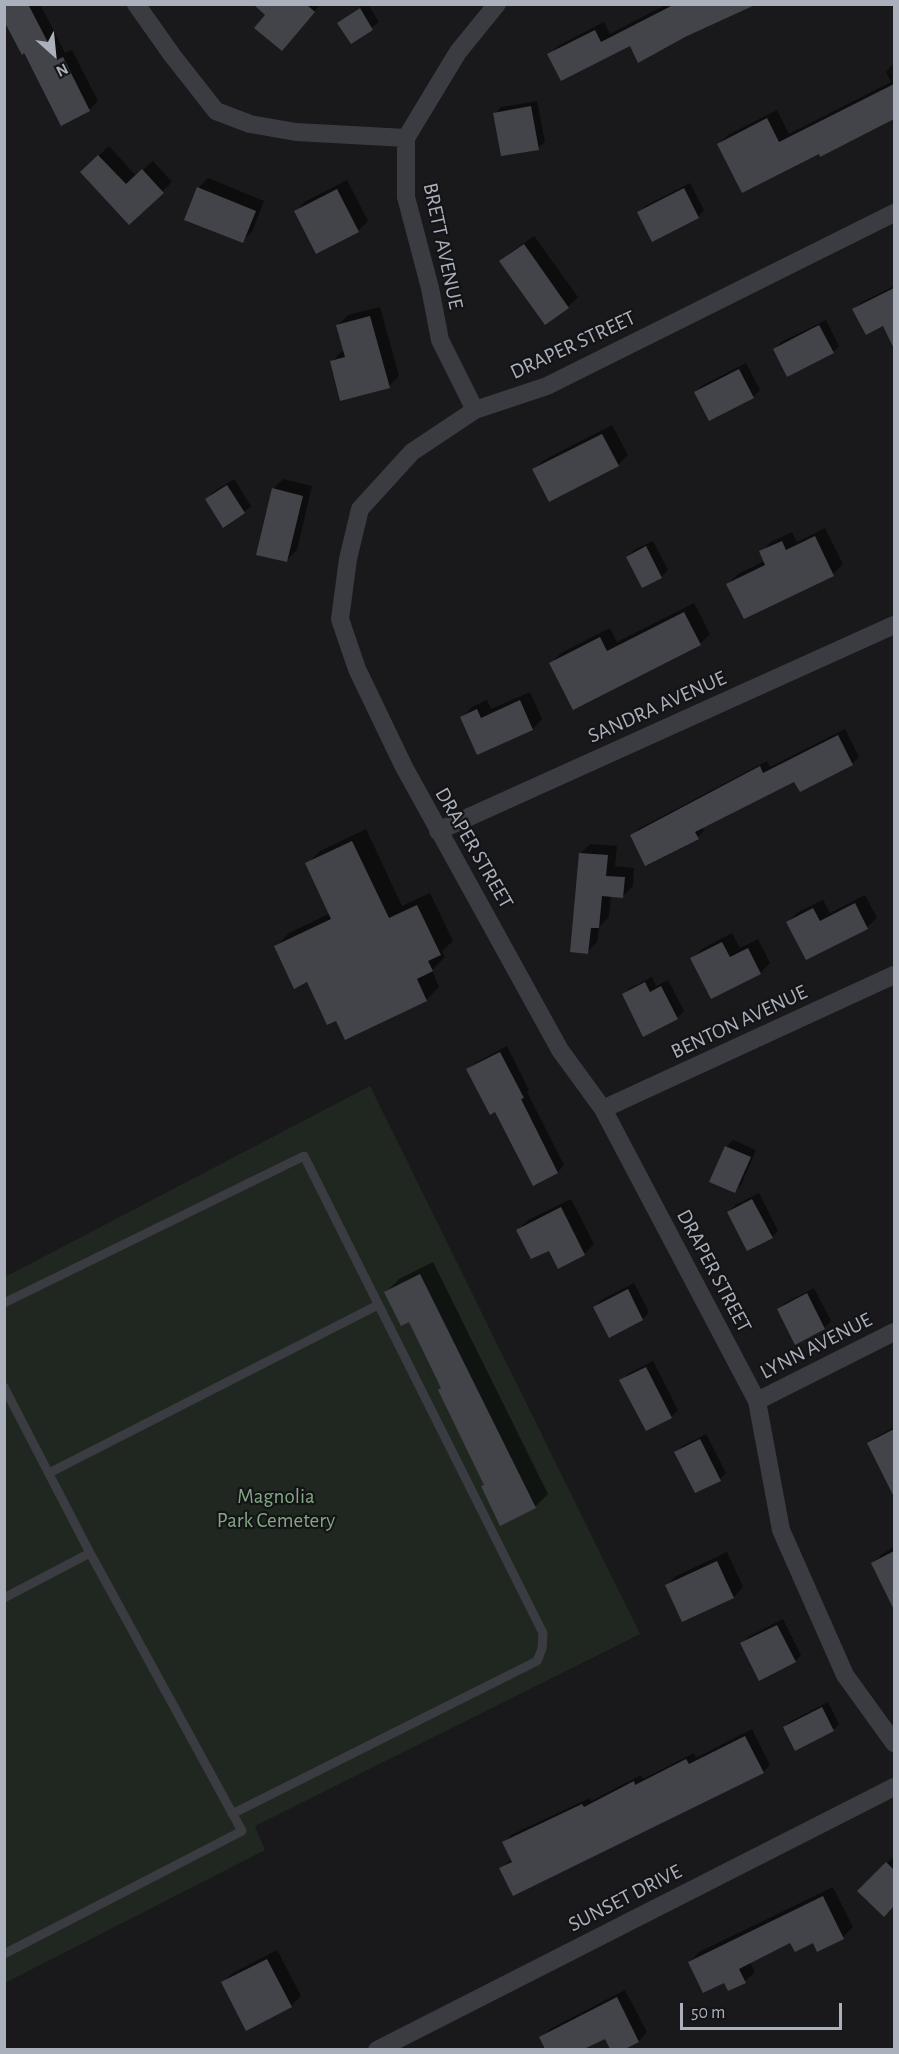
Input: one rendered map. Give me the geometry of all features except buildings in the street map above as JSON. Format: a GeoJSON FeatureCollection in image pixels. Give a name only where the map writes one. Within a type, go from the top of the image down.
{"type":"FeatureCollection","features":[{"type":"Feature","properties":{"kind":"street"},"geometry":{"type":"LineString","coordinates":[[136,4],[216,111],[250,124],[296,132],[406,138],[458,52],[498,4]]}},
{"type":"Feature","properties":{"kind":"street","name":"BRETT AVENUE"},"geometry":{"type":"LineString","coordinates":[[406,138],[406,197],[430,288],[440,340],[475,410]]}},
{"type":"Feature","properties":{"kind":"street","name":"DRAPER STREET"},"geometry":{"type":"LineString","coordinates":[[894,213],[547,386],[475,410],[412,452],[360,509],[348,560],[340,619],[357,669],[438,831],[496,931],[560,1050],[603,1109],[757,1401],[781,1530],[845,1675],[894,1743]]}},
{"type":"Feature","properties":{"kind":"street","name":"SANDRA AVENUE"},"geometry":{"type":"LineString","coordinates":[[438,831],[894,625]]}},
{"type":"Feature","properties":{"kind":"street","name":"BENTON AVENUE"},"geometry":{"type":"LineString","coordinates":[[603,1109],[894,975]]}},
{"type":"Feature","properties":{"kind":"street","name":"LYNN AVENUE"},"geometry":{"type":"LineString","coordinates":[[757,1401],[894,1332]]}},
{"type":"Feature","properties":{"kind":"street","name":"SUNSET DRIVE"},"geometry":{"type":"LineString","coordinates":[[377,2049],[894,1787]]}},
{"type":"Feature","properties":{"kind":"lane"},"geometry":{"type":"LineString","coordinates":[[4,1303],[304,1156],[543,1633],[542,1649],[537,1661],[232,1814]]}},
{"type":"Feature","properties":{"kind":"lane"},"geometry":{"type":"LineString","coordinates":[[49,1473],[378,1305]]}},
{"type":"Feature","properties":{"kind":"lane"},"geometry":{"type":"LineString","coordinates":[[4,1387],[90,1553],[242,1830],[4,1954]]}},
{"type":"Feature","properties":{"kind":"lane"},"geometry":{"type":"LineString","coordinates":[[4,1599],[90,1553]]}},
{"type":"Feature","properties":{"kind":"green space","name":"Magnolia Park Cemetery"},"geometry":{"type":"Polygon","coordinates":[[[370,1086],[640,1634],[255,1826],[265,1850],[5,1983],[5,1277],[370,1086]]]}}]}
